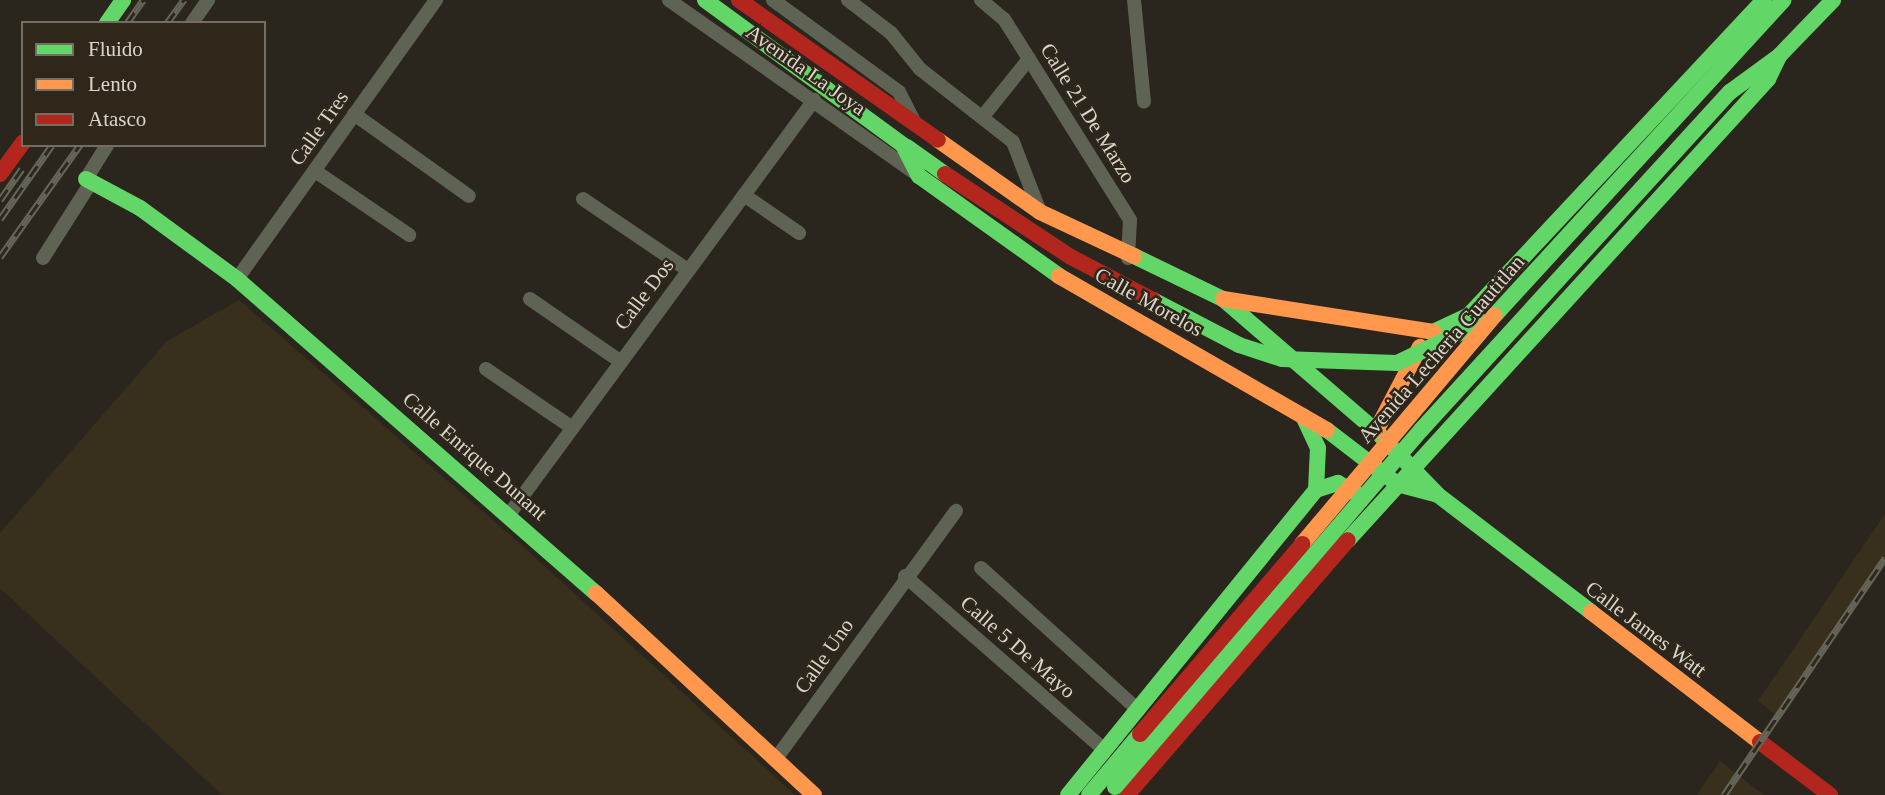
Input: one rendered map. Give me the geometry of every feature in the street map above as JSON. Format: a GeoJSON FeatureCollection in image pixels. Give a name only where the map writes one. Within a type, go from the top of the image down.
{"type":"FeatureCollection","features":[{"type":"Feature","properties":{"kind":"main road"},"geometry":{"type":"LineString","coordinates":[[108,21],[123,0]]}},
{"type":"Feature","properties":{"kind":"main road"},"geometry":{"type":"LineString","coordinates":[[705,0],[945,174],[1071,257],[1239,345],[1282,359],[1366,366],[1428,354],[1576,262]]}},
{"type":"Feature","properties":{"kind":"main road","name":"Calle Morelos"},"geometry":{"type":"LineString","coordinates":[[739,0],[1040,212],[1128,258],[1223,299],[1413,465]]}},
{"type":"Feature","properties":{"kind":"main road"},"geometry":{"type":"LineString","coordinates":[[1376,431],[1427,334],[1481,304],[1764,0]]}},
{"type":"Feature","properties":{"kind":"main road","name":"Avenida Lecheria Cuautitlan"},"geometry":{"type":"LineString","coordinates":[[1089,795],[1528,277],[1665,137],[1784,0]]}},
{"type":"Feature","properties":{"kind":"main road"},"geometry":{"type":"LineString","coordinates":[[1117,792],[1450,424],[1768,79],[1779,56],[1833,0]]}},
{"type":"Feature","properties":{"kind":"main road","name":"Avenida Lecheria Cuautitlan"},"geometry":{"type":"LineString","coordinates":[[1117,792],[1421,430],[1730,92],[1779,56]]}},
{"type":"Feature","properties":{"kind":"main road","name":"Calle Morelos"},"geometry":{"type":"LineString","coordinates":[[900,142],[919,176],[1039,265],[1300,410],[1397,484]]}},
{"type":"Feature","properties":{"kind":"main road"},"geometry":{"type":"LineString","coordinates":[[2,167],[21,144]]}},
{"type":"Feature","properties":{"kind":"main road","name":"Calle Enrique Dunant"},"geometry":{"type":"LineString","coordinates":[[88,181],[140,208],[237,279],[510,513],[814,795]]}},
{"type":"Feature","properties":{"kind":"main road"},"geometry":{"type":"LineString","coordinates":[[1223,299],[1427,334]]}},
{"type":"Feature","properties":{"kind":"main road"},"geometry":{"type":"LineString","coordinates":[[1413,359],[1415,404],[1428,418],[1450,424]]}},
{"type":"Feature","properties":{"kind":"main road"},"geometry":{"type":"LineString","coordinates":[[1068,795],[1316,490],[1318,448],[1300,410]]}},
{"type":"Feature","properties":{"kind":"main road","name":"Calle James Watt"},"geometry":{"type":"LineString","coordinates":[[1413,465],[1438,495],[1830,795]]}},
{"type":"Feature","properties":{"kind":"main road","name":"Calle James Watt"},"geometry":{"type":"LineString","coordinates":[[1397,484],[1438,495]]}},
{"type":"Feature","properties":{"kind":"main road"},"geometry":{"type":"LineString","coordinates":[[1316,490],[1347,485],[1372,512]]}},
{"type":"Feature","properties":{"kind":"street"},"geometry":{"type":"LineString","coordinates":[[193,21],[208,0]]}},
{"type":"Feature","properties":{"kind":"street","name":"Calle Tres"},"geometry":{"type":"LineString","coordinates":[[237,279],[436,0]]}},
{"type":"Feature","properties":{"kind":"street","name":"Avenida La Joya"},"geometry":{"type":"LineString","coordinates":[[669,0],[919,176]]}},
{"type":"Feature","properties":{"kind":"street","name":"Avenida La Joya"},"geometry":{"type":"LineString","coordinates":[[773,0],[899,92],[913,124]]}},
{"type":"Feature","properties":{"kind":"street"},"geometry":{"type":"LineString","coordinates":[[848,0],[891,33],[920,69],[984,115],[1021,154],[1040,212]]}},
{"type":"Feature","properties":{"kind":"street"},"geometry":{"type":"LineString","coordinates":[[1134,0],[1144,102]]}},
{"type":"Feature","properties":{"kind":"street","name":"Calle 21 De Marzo"},"geometry":{"type":"LineString","coordinates":[[983,1],[1004,19],[1130,220],[1128,258]]}},
{"type":"Feature","properties":{"kind":"street"},"geometry":{"type":"LineString","coordinates":[[984,115],[1029,59]]}},
{"type":"Feature","properties":{"kind":"street","name":"Calle Dos"},"geometry":{"type":"LineString","coordinates":[[510,513],[814,100]]}},
{"type":"Feature","properties":{"kind":"street"},"geometry":{"type":"LineString","coordinates":[[354,114],[469,196]]}},
{"type":"Feature","properties":{"kind":"street"},"geometry":{"type":"LineString","coordinates":[[43,258],[106,147]]}},
{"type":"Feature","properties":{"kind":"street"},"geometry":{"type":"LineString","coordinates":[[315,171],[409,235]]}},
{"type":"Feature","properties":{"kind":"street"},"geometry":{"type":"LineString","coordinates":[[744,195],[799,233]]}},
{"type":"Feature","properties":{"kind":"street"},"geometry":{"type":"LineString","coordinates":[[583,199],[688,270]]}},
{"type":"Feature","properties":{"kind":"street"},"geometry":{"type":"LineString","coordinates":[[530,299],[620,361]]}},
{"type":"Feature","properties":{"kind":"street"},"geometry":{"type":"LineString","coordinates":[[486,369],[571,427]]}},
{"type":"Feature","properties":{"kind":"street","name":"Calle Uno"},"geometry":{"type":"LineString","coordinates":[[775,760],[905,576],[956,511]]}},
{"type":"Feature","properties":{"kind":"street"},"geometry":{"type":"LineString","coordinates":[[981,568],[1138,710]]}},
{"type":"Feature","properties":{"kind":"street","name":"Calle 5 De Mayo"},"geometry":{"type":"LineString","coordinates":[[905,576],[1103,750]]}},
{"type":"Feature","properties":{"kind":"shaded area"},"geometry":{"type":"Polygon","coordinates":[[[239,300],[518,542],[795,795],[222,795],[0,588],[0,533],[167,341],[239,300]]]}},
{"type":"Feature","properties":{"kind":"shaded area"},"geometry":{"type":"Polygon","coordinates":[[[1885,514],[1885,563],[1781,719],[1758,701],[1885,514]]]}},
{"type":"Feature","properties":{"kind":"shaded area"},"geometry":{"type":"Polygon","coordinates":[[[1720,761],[1764,795],[1697,795],[1720,761]]]}},
{"type":"Feature","properties":{"kind":"railway"},"geometry":{"type":"LineString","coordinates":[[128,21],[143,0]]}},
{"type":"Feature","properties":{"kind":"railway"},"geometry":{"type":"LineString","coordinates":[[168,21],[184,0]]}},
{"type":"Feature","properties":{"kind":"railway"},"geometry":{"type":"LineString","coordinates":[[0,219],[51,147]]}},
{"type":"Feature","properties":{"kind":"railway"},"geometry":{"type":"LineString","coordinates":[[0,257],[79,147]]}},
{"type":"Feature","properties":{"kind":"railway"},"geometry":{"type":"LineString","coordinates":[[0,200],[22,169]]}},
{"type":"Feature","properties":{"kind":"railway"},"geometry":{"type":"LineString","coordinates":[[1724,795],[1885,558]]}},
{"type":"Feature","properties":{"kind":"traffic: fast"},"geometry":{"type":"LineString","coordinates":[[108,21],[123,0]]}},
{"type":"Feature","properties":{"kind":"traffic: fast"},"geometry":{"type":"LineString","coordinates":[[705,0],[903,145],[919,176],[1059,276]]}},
{"type":"Feature","properties":{"kind":"traffic: fast"},"geometry":{"type":"LineString","coordinates":[[1433,332],[1469,315],[1764,0]]}},
{"type":"Feature","properties":{"kind":"traffic: fast"},"geometry":{"type":"LineString","coordinates":[[1495,315],[1784,0]]}},
{"type":"Feature","properties":{"kind":"traffic: fast"},"geometry":{"type":"LineString","coordinates":[[1730,92],[1779,56],[1833,0]]}},
{"type":"Feature","properties":{"kind":"traffic: fast"},"geometry":{"type":"LineString","coordinates":[[1348,540],[1768,79],[1779,56]]}},
{"type":"Feature","properties":{"kind":"traffic: fast"},"geometry":{"type":"LineString","coordinates":[[1115,787],[1421,430],[1730,92]]}},
{"type":"Feature","properties":{"kind":"traffic: fast"},"geometry":{"type":"LineString","coordinates":[[907,147],[945,174]]}},
{"type":"Feature","properties":{"kind":"traffic: fast"},"geometry":{"type":"LineString","coordinates":[[86,179],[140,208],[237,279],[596,593]]}},
{"type":"Feature","properties":{"kind":"traffic: fast"},"geometry":{"type":"LineString","coordinates":[[1134,256],[1223,299],[1376,431],[1438,495],[1591,612]]}},
{"type":"Feature","properties":{"kind":"traffic: fast"},"geometry":{"type":"LineString","coordinates":[[1153,300],[1239,345],[1282,359],[1397,363],[1483,322]]}},
{"type":"Feature","properties":{"kind":"traffic: fast"},"geometry":{"type":"LineString","coordinates":[[1068,795],[1316,490],[1318,448],[1303,416]]}},
{"type":"Feature","properties":{"kind":"traffic: fast"},"geometry":{"type":"LineString","coordinates":[[1327,430],[1397,484],[1438,495]]}},
{"type":"Feature","properties":{"kind":"traffic: fast"},"geometry":{"type":"LineString","coordinates":[[1316,490],[1338,483],[1362,497]]}},
{"type":"Feature","properties":{"kind":"traffic: fast"},"geometry":{"type":"LineString","coordinates":[[1089,795],[1140,734]]}},
{"type":"Feature","properties":{"kind":"traffic: slow"},"geometry":{"type":"LineString","coordinates":[[938,140],[1040,212],[1134,256]]}},
{"type":"Feature","properties":{"kind":"traffic: slow"},"geometry":{"type":"LineString","coordinates":[[1059,276],[1327,430]]}},
{"type":"Feature","properties":{"kind":"traffic: slow"},"geometry":{"type":"LineString","coordinates":[[1223,299],[1433,332]]}},
{"type":"Feature","properties":{"kind":"traffic: slow"},"geometry":{"type":"LineString","coordinates":[[1302,544],[1495,315]]}},
{"type":"Feature","properties":{"kind":"traffic: slow"},"geometry":{"type":"LineString","coordinates":[[1376,431],[1420,347]]}},
{"type":"Feature","properties":{"kind":"traffic: slow"},"geometry":{"type":"LineString","coordinates":[[596,593],[814,795]]}},
{"type":"Feature","properties":{"kind":"traffic: slow"},"geometry":{"type":"LineString","coordinates":[[1591,612],[1760,742]]}},
{"type":"Feature","properties":{"kind":"traffic: jam"},"geometry":{"type":"LineString","coordinates":[[739,0],[938,140]]}},
{"type":"Feature","properties":{"kind":"traffic: jam"},"geometry":{"type":"LineString","coordinates":[[0,174],[21,145]]}},
{"type":"Feature","properties":{"kind":"traffic: jam"},"geometry":{"type":"LineString","coordinates":[[945,174],[1071,257],[1153,300]]}},
{"type":"Feature","properties":{"kind":"traffic: jam"},"geometry":{"type":"LineString","coordinates":[[1127,795],[1348,540]]}},
{"type":"Feature","properties":{"kind":"traffic: jam"},"geometry":{"type":"LineString","coordinates":[[1140,734],[1302,544]]}},
{"type":"Feature","properties":{"kind":"traffic: jam"},"geometry":{"type":"LineString","coordinates":[[1760,742],[1830,795]]}}]}
